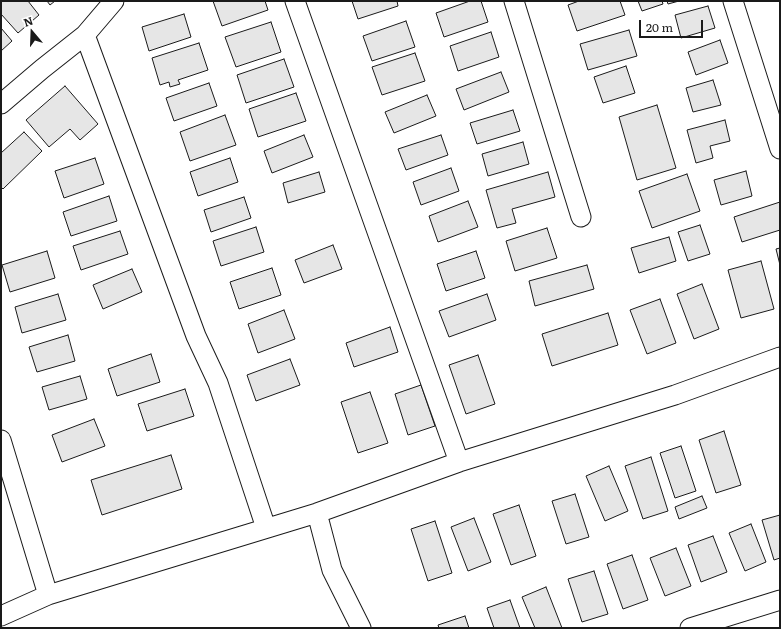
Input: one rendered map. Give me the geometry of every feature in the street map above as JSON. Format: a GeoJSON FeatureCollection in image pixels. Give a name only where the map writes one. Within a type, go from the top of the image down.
{"type":"FeatureCollection","features":[{"type":"Feature","properties":{"kind":"street"},"geometry":{"type":"LineString","coordinates":[[1,104],[84,35],[114,1]]}},
{"type":"Feature","properties":{"kind":"street"},"geometry":{"type":"LineString","coordinates":[[295,1],[459,462]]}},
{"type":"Feature","properties":{"kind":"street"},"geometry":{"type":"LineString","coordinates":[[514,1],[582,217]]}},
{"type":"Feature","properties":{"kind":"street"},"geometry":{"type":"LineString","coordinates":[[733,1],[780,150]]}},
{"type":"Feature","properties":{"kind":"street"},"geometry":{"type":"LineString","coordinates":[[84,35],[196,336],[218,383],[266,528]]}},
{"type":"Feature","properties":{"kind":"street"},"geometry":{"type":"LineString","coordinates":[[1,616],[48,596],[317,513],[459,462],[675,395],[780,357]]}},
{"type":"Feature","properties":{"kind":"street"},"geometry":{"type":"LineString","coordinates":[[1,440],[48,596]]}},
{"type":"Feature","properties":{"kind":"street"},"geometry":{"type":"LineString","coordinates":[[317,513],[332,570],[361,628]]}},
{"type":"Feature","properties":{"kind":"street"},"geometry":{"type":"LineString","coordinates":[[690,628],[780,600]]}},
{"type":"Feature","properties":{"kind":"building"},"geometry":{"type":"Polygon","coordinates":[[[1,1],[28,1],[39,15],[18,33],[1,14],[1,1]]]}},
{"type":"Feature","properties":{"kind":"building"},"geometry":{"type":"Polygon","coordinates":[[[47,1],[55,1],[50,5],[47,1]]]}},
{"type":"Feature","properties":{"kind":"building"},"geometry":{"type":"Polygon","coordinates":[[[213,1],[265,1],[268,10],[222,26],[213,1]]]}},
{"type":"Feature","properties":{"kind":"building"},"geometry":{"type":"Polygon","coordinates":[[[352,1],[397,1],[398,6],[358,19],[352,1]]]}},
{"type":"Feature","properties":{"kind":"building"},"geometry":{"type":"Polygon","coordinates":[[[470,1],[481,1],[488,22],[444,37],[436,13],[470,1]]]}},
{"type":"Feature","properties":{"kind":"building"},"geometry":{"type":"Polygon","coordinates":[[[579,1],[620,1],[625,15],[577,31],[568,5],[579,1]]]}},
{"type":"Feature","properties":{"kind":"building"},"geometry":{"type":"Polygon","coordinates":[[[638,1],[662,1],[663,4],[642,11],[638,1]]]}},
{"type":"Feature","properties":{"kind":"building"},"geometry":{"type":"Polygon","coordinates":[[[667,1],[679,1],[668,4],[667,1]]]}},
{"type":"Feature","properties":{"kind":"building"},"geometry":{"type":"Polygon","coordinates":[[[708,6],[715,28],[681,38],[675,15],[708,6]]]}},
{"type":"Feature","properties":{"kind":"building"},"geometry":{"type":"Polygon","coordinates":[[[184,14],[191,37],[149,51],[142,27],[184,14]]]}},
{"type":"Feature","properties":{"kind":"building"},"geometry":{"type":"Polygon","coordinates":[[[406,21],[415,47],[372,61],[363,36],[406,21]]]}},
{"type":"Feature","properties":{"kind":"building"},"geometry":{"type":"Polygon","coordinates":[[[271,22],[281,52],[236,67],[225,37],[271,22]]]}},
{"type":"Feature","properties":{"kind":"building"},"geometry":{"type":"Polygon","coordinates":[[[1,28],[12,41],[1,51],[1,28]]]}},
{"type":"Feature","properties":{"kind":"building"},"geometry":{"type":"Polygon","coordinates":[[[629,30],[637,56],[588,70],[580,44],[629,30]]]}},
{"type":"Feature","properties":{"kind":"building"},"geometry":{"type":"Polygon","coordinates":[[[491,32],[499,57],[458,71],[450,46],[491,32]]]}},
{"type":"Feature","properties":{"kind":"building"},"geometry":{"type":"Polygon","coordinates":[[[720,40],[728,63],[696,75],[688,52],[720,40]]]}},
{"type":"Feature","properties":{"kind":"building"},"geometry":{"type":"Polygon","coordinates":[[[199,43],[208,70],[178,80],[180,84],[170,87],[169,82],[160,85],[152,58],[199,43]]]}},
{"type":"Feature","properties":{"kind":"building"},"geometry":{"type":"Polygon","coordinates":[[[415,53],[425,81],[382,95],[372,67],[415,53]]]}},
{"type":"Feature","properties":{"kind":"building"},"geometry":{"type":"Polygon","coordinates":[[[284,59],[294,87],[246,103],[237,75],[284,59]]]}},
{"type":"Feature","properties":{"kind":"building"},"geometry":{"type":"Polygon","coordinates":[[[626,66],[635,93],[603,103],[594,77],[626,66]]]}},
{"type":"Feature","properties":{"kind":"building"},"geometry":{"type":"Polygon","coordinates":[[[501,72],[509,92],[464,110],[456,89],[501,72]]]}},
{"type":"Feature","properties":{"kind":"building"},"geometry":{"type":"Polygon","coordinates":[[[713,80],[721,105],[693,112],[686,88],[713,80]]]}},
{"type":"Feature","properties":{"kind":"building"},"geometry":{"type":"Polygon","coordinates":[[[209,83],[217,106],[174,121],[166,98],[209,83]]]}},
{"type":"Feature","properties":{"kind":"building"},"geometry":{"type":"Polygon","coordinates":[[[65,86],[98,124],[80,140],[70,129],[49,147],[26,120],[65,86]]]}},
{"type":"Feature","properties":{"kind":"building"},"geometry":{"type":"Polygon","coordinates":[[[296,93],[306,121],[258,137],[249,109],[296,93]]]}},
{"type":"Feature","properties":{"kind":"building"},"geometry":{"type":"Polygon","coordinates":[[[427,95],[436,116],[394,133],[385,112],[427,95]]]}},
{"type":"Feature","properties":{"kind":"building"},"geometry":{"type":"Polygon","coordinates":[[[657,105],[676,168],[637,180],[619,117],[657,105]]]}},
{"type":"Feature","properties":{"kind":"building"},"geometry":{"type":"Polygon","coordinates":[[[513,110],[520,131],[477,144],[470,123],[513,110]]]}},
{"type":"Feature","properties":{"kind":"building"},"geometry":{"type":"Polygon","coordinates":[[[225,115],[236,145],[190,161],[180,132],[225,115]]]}},
{"type":"Feature","properties":{"kind":"building"},"geometry":{"type":"Polygon","coordinates":[[[725,120],[730,141],[710,146],[713,158],[696,163],[687,130],[725,120]]]}},
{"type":"Feature","properties":{"kind":"building"},"geometry":{"type":"Polygon","coordinates":[[[24,132],[42,151],[3,189],[1,187],[1,153],[24,132]]]}},
{"type":"Feature","properties":{"kind":"building"},"geometry":{"type":"Polygon","coordinates":[[[304,135],[313,157],[272,173],[264,151],[304,135]]]}},
{"type":"Feature","properties":{"kind":"building"},"geometry":{"type":"Polygon","coordinates":[[[441,135],[448,155],[406,170],[398,149],[441,135]]]}},
{"type":"Feature","properties":{"kind":"building"},"geometry":{"type":"Polygon","coordinates":[[[523,142],[529,164],[488,176],[482,154],[523,142]]]}},
{"type":"Feature","properties":{"kind":"building"},"geometry":{"type":"Polygon","coordinates":[[[95,158],[104,184],[64,198],[55,171],[95,158]]]}},
{"type":"Feature","properties":{"kind":"building"},"geometry":{"type":"Polygon","coordinates":[[[230,158],[238,182],[198,196],[190,172],[230,158]]]}},
{"type":"Feature","properties":{"kind":"building"},"geometry":{"type":"Polygon","coordinates":[[[451,168],[459,191],[421,205],[413,182],[451,168]]]}},
{"type":"Feature","properties":{"kind":"building"},"geometry":{"type":"Polygon","coordinates":[[[746,171],[752,196],[721,205],[714,180],[746,171]]]}},
{"type":"Feature","properties":{"kind":"building"},"geometry":{"type":"Polygon","coordinates":[[[319,172],[325,192],[288,203],[283,183],[319,172]]]}},
{"type":"Feature","properties":{"kind":"building"},"geometry":{"type":"Polygon","coordinates":[[[548,172],[555,197],[512,209],[516,223],[497,228],[486,190],[548,172]]]}},
{"type":"Feature","properties":{"kind":"building"},"geometry":{"type":"Polygon","coordinates":[[[687,174],[700,211],[652,228],[639,191],[687,174]]]}},
{"type":"Feature","properties":{"kind":"building"},"geometry":{"type":"Polygon","coordinates":[[[109,196],[117,221],[71,236],[63,212],[109,196]]]}},
{"type":"Feature","properties":{"kind":"building"},"geometry":{"type":"Polygon","coordinates":[[[244,197],[251,218],[211,232],[204,210],[244,197]]]}},
{"type":"Feature","properties":{"kind":"building"},"geometry":{"type":"Polygon","coordinates":[[[468,201],[478,227],[438,242],[429,216],[468,201]]]}},
{"type":"Feature","properties":{"kind":"building"},"geometry":{"type":"Polygon","coordinates":[[[780,202],[780,230],[742,242],[734,217],[780,202]]]}},
{"type":"Feature","properties":{"kind":"building"},"geometry":{"type":"Polygon","coordinates":[[[700,225],[710,254],[688,261],[678,232],[700,225]]]}},
{"type":"Feature","properties":{"kind":"building"},"geometry":{"type":"Polygon","coordinates":[[[256,227],[264,252],[221,266],[213,241],[256,227]]]}},
{"type":"Feature","properties":{"kind":"building"},"geometry":{"type":"Polygon","coordinates":[[[547,228],[557,258],[515,271],[506,241],[547,228]]]}},
{"type":"Feature","properties":{"kind":"building"},"geometry":{"type":"Polygon","coordinates":[[[120,231],[128,254],[81,270],[73,246],[120,231]]]}},
{"type":"Feature","properties":{"kind":"building"},"geometry":{"type":"Polygon","coordinates":[[[669,237],[676,261],[639,273],[631,248],[669,237]]]}},
{"type":"Feature","properties":{"kind":"building"},"geometry":{"type":"Polygon","coordinates":[[[333,245],[342,269],[304,283],[295,260],[333,245]]]}},
{"type":"Feature","properties":{"kind":"building"},"geometry":{"type":"Polygon","coordinates":[[[780,248],[780,265],[776,249],[780,248]]]}},
{"type":"Feature","properties":{"kind":"building"},"geometry":{"type":"Polygon","coordinates":[[[47,251],[55,278],[10,292],[2,265],[47,251]]]}},
{"type":"Feature","properties":{"kind":"building"},"geometry":{"type":"Polygon","coordinates":[[[476,251],[485,278],[446,291],[437,264],[476,251]]]}},
{"type":"Feature","properties":{"kind":"building"},"geometry":{"type":"Polygon","coordinates":[[[761,261],[774,309],[741,318],[728,270],[761,261]]]}},
{"type":"Feature","properties":{"kind":"building"},"geometry":{"type":"Polygon","coordinates":[[[587,265],[594,289],[535,306],[529,281],[587,265]]]}},
{"type":"Feature","properties":{"kind":"building"},"geometry":{"type":"Polygon","coordinates":[[[272,268],[281,295],[239,309],[230,282],[272,268]]]}},
{"type":"Feature","properties":{"kind":"building"},"geometry":{"type":"Polygon","coordinates":[[[132,269],[142,292],[103,309],[93,285],[132,269]]]}},
{"type":"Feature","properties":{"kind":"building"},"geometry":{"type":"Polygon","coordinates":[[[702,284],[719,329],[694,339],[677,294],[702,284]]]}},
{"type":"Feature","properties":{"kind":"building"},"geometry":{"type":"Polygon","coordinates":[[[58,294],[66,320],[22,333],[15,307],[58,294]]]}},
{"type":"Feature","properties":{"kind":"building"},"geometry":{"type":"Polygon","coordinates":[[[487,294],[496,320],[449,337],[439,311],[487,294]]]}},
{"type":"Feature","properties":{"kind":"building"},"geometry":{"type":"Polygon","coordinates":[[[660,299],[676,343],[647,354],[630,310],[660,299]]]}},
{"type":"Feature","properties":{"kind":"building"},"geometry":{"type":"Polygon","coordinates":[[[284,310],[295,339],[258,353],[248,324],[284,310]]]}},
{"type":"Feature","properties":{"kind":"building"},"geometry":{"type":"Polygon","coordinates":[[[608,313],[618,345],[552,366],[542,334],[608,313]]]}},
{"type":"Feature","properties":{"kind":"building"},"geometry":{"type":"Polygon","coordinates":[[[390,327],[398,352],[354,367],[346,343],[390,327]]]}},
{"type":"Feature","properties":{"kind":"building"},"geometry":{"type":"Polygon","coordinates":[[[68,335],[75,361],[37,372],[29,347],[68,335]]]}},
{"type":"Feature","properties":{"kind":"building"},"geometry":{"type":"Polygon","coordinates":[[[151,354],[160,382],[117,396],[108,369],[151,354]]]}},
{"type":"Feature","properties":{"kind":"building"},"geometry":{"type":"Polygon","coordinates":[[[478,355],[495,404],[466,414],[449,365],[478,355]]]}},
{"type":"Feature","properties":{"kind":"building"},"geometry":{"type":"Polygon","coordinates":[[[290,359],[300,385],[256,401],[247,375],[290,359]]]}},
{"type":"Feature","properties":{"kind":"building"},"geometry":{"type":"Polygon","coordinates":[[[80,376],[87,399],[49,410],[42,387],[80,376]]]}},
{"type":"Feature","properties":{"kind":"building"},"geometry":{"type":"Polygon","coordinates":[[[421,385],[435,426],[408,435],[395,394],[421,385]]]}},
{"type":"Feature","properties":{"kind":"building"},"geometry":{"type":"Polygon","coordinates":[[[185,389],[194,416],[147,431],[138,404],[185,389]]]}},
{"type":"Feature","properties":{"kind":"building"},"geometry":{"type":"Polygon","coordinates":[[[370,392],[388,443],[358,453],[341,402],[370,392]]]}},
{"type":"Feature","properties":{"kind":"building"},"geometry":{"type":"Polygon","coordinates":[[[94,419],[105,446],[62,462],[52,435],[94,419]]]}},
{"type":"Feature","properties":{"kind":"building"},"geometry":{"type":"Polygon","coordinates":[[[724,431],[741,485],[716,493],[699,440],[724,431]]]}},
{"type":"Feature","properties":{"kind":"building"},"geometry":{"type":"Polygon","coordinates":[[[681,446],[696,491],[675,498],[660,453],[681,446]]]}},
{"type":"Feature","properties":{"kind":"building"},"geometry":{"type":"Polygon","coordinates":[[[171,455],[182,489],[102,515],[91,480],[171,455]]]}},
{"type":"Feature","properties":{"kind":"building"},"geometry":{"type":"Polygon","coordinates":[[[651,457],[668,511],[643,519],[625,466],[651,457]]]}},
{"type":"Feature","properties":{"kind":"building"},"geometry":{"type":"Polygon","coordinates":[[[609,466],[628,511],[605,521],[586,476],[609,466]]]}},
{"type":"Feature","properties":{"kind":"building"},"geometry":{"type":"Polygon","coordinates":[[[575,494],[589,537],[566,544],[552,501],[575,494]]]}},
{"type":"Feature","properties":{"kind":"building"},"geometry":{"type":"Polygon","coordinates":[[[702,496],[707,508],[679,519],[675,507],[702,496]]]}},
{"type":"Feature","properties":{"kind":"building"},"geometry":{"type":"Polygon","coordinates":[[[519,505],[536,556],[511,565],[493,514],[519,505]]]}},
{"type":"Feature","properties":{"kind":"building"},"geometry":{"type":"Polygon","coordinates":[[[780,515],[780,558],[774,560],[762,520],[780,515]]]}},
{"type":"Feature","properties":{"kind":"building"},"geometry":{"type":"Polygon","coordinates":[[[474,518],[491,562],[468,571],[451,527],[474,518]]]}},
{"type":"Feature","properties":{"kind":"building"},"geometry":{"type":"Polygon","coordinates":[[[435,521],[452,573],[428,581],[411,529],[435,521]]]}},
{"type":"Feature","properties":{"kind":"building"},"geometry":{"type":"Polygon","coordinates":[[[751,524],[766,562],[745,571],[729,533],[751,524]]]}},
{"type":"Feature","properties":{"kind":"building"},"geometry":{"type":"Polygon","coordinates":[[[713,536],[727,572],[701,582],[688,545],[713,536]]]}},
{"type":"Feature","properties":{"kind":"building"},"geometry":{"type":"Polygon","coordinates":[[[676,548],[691,586],[665,596],[650,558],[676,548]]]}},
{"type":"Feature","properties":{"kind":"building"},"geometry":{"type":"Polygon","coordinates":[[[632,555],[648,600],[623,609],[607,564],[632,555]]]}},
{"type":"Feature","properties":{"kind":"building"},"geometry":{"type":"Polygon","coordinates":[[[594,571],[608,614],[582,622],[568,579],[594,571]]]}},
{"type":"Feature","properties":{"kind":"building"},"geometry":{"type":"Polygon","coordinates":[[[546,587],[562,628],[535,628],[522,597],[546,587]]]}},
{"type":"Feature","properties":{"kind":"building"},"geometry":{"type":"Polygon","coordinates":[[[510,600],[520,628],[494,628],[487,608],[510,600]]]}},
{"type":"Feature","properties":{"kind":"building"},"geometry":{"type":"Polygon","coordinates":[[[465,616],[469,628],[439,628],[438,625],[465,616]]]}}]}
